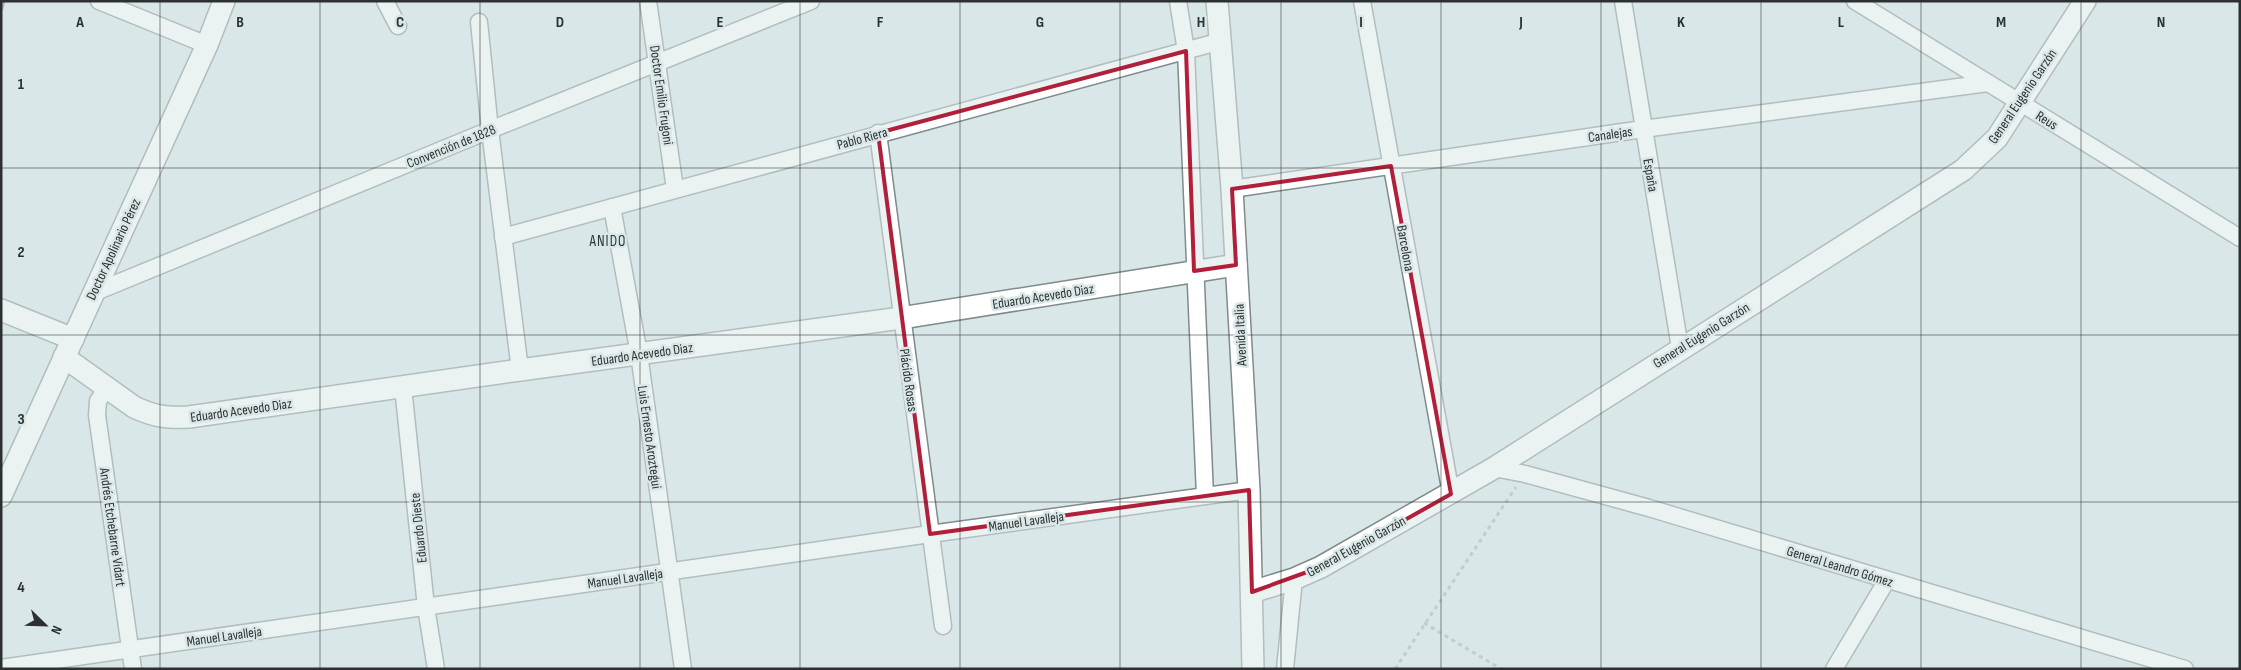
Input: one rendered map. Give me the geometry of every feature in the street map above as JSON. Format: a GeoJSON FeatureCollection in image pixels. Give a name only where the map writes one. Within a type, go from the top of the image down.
{"type":"FeatureCollection","features":[{"type":"Feature","properties":{"kind":"street"},"geometry":{"type":"LineString","coordinates":[[99,1],[207,45]]}},
{"type":"Feature","properties":{"kind":"street","name":"Doctor Apolinario Pérez"},"geometry":{"type":"LineString","coordinates":[[1,496],[207,45],[224,1]]}},
{"type":"Feature","properties":{"kind":"street"},"geometry":{"type":"LineString","coordinates":[[384,1],[398,26]]}},
{"type":"Feature","properties":{"kind":"street","name":"Doctor Emilio Frugoni"},"geometry":{"type":"LineString","coordinates":[[648,1],[675,189]]}},
{"type":"Feature","properties":{"kind":"street","name":"Convención de 1828"},"geometry":{"type":"LineString","coordinates":[[93,294],[490,130],[811,1]]}},
{"type":"Feature","properties":{"kind":"street"},"geometry":{"type":"LineString","coordinates":[[1178,1],[1186,51],[1205,496]]}},
{"type":"Feature","properties":{"kind":"street","name":"Avenida Italia"},"geometry":{"type":"LineString","coordinates":[[1217,1],[1232,190],[1248,490],[1253,669]]}},
{"type":"Feature","properties":{"kind":"street","name":"Barcelona"},"geometry":{"type":"LineString","coordinates":[[1362,1],[1451,494]]}},
{"type":"Feature","properties":{"kind":"street","name":"España"},"geometry":{"type":"LineString","coordinates":[[1623,1],[1680,348]]}},
{"type":"Feature","properties":{"kind":"street","name":"Reus"},"geometry":{"type":"LineString","coordinates":[[1855,1],[2240,238]]}},
{"type":"Feature","properties":{"kind":"street","name":"General Eugenio Garzón"},"geometry":{"type":"LineString","coordinates":[[1252,592],[1294,579],[1321,567],[1451,494],[1963,170],[1997,138],[2085,1]]}},
{"type":"Feature","properties":{"kind":"street"},"geometry":{"type":"LineString","coordinates":[[479,22],[490,130],[520,370]]}},
{"type":"Feature","properties":{"kind":"street","name":"Pablo Riera"},"geometry":{"type":"LineString","coordinates":[[503,237],[1221,41]]}},
{"type":"Feature","properties":{"kind":"street","name":"Canalejas"},"geometry":{"type":"LineString","coordinates":[[1232,190],[1644,129],[1988,83]]}},
{"type":"Feature","properties":{"kind":"street","name":"Plácido Rosas"},"geometry":{"type":"LineString","coordinates":[[878,134],[943,626]]}},
{"type":"Feature","properties":{"kind":"street","name":"Luis Ernesto Aroztegui"},"geometry":{"type":"LineString","coordinates":[[612,207],[639,354],[683,669]]}},
{"type":"Feature","properties":{"kind":"street","name":"Eduardo Acevedo Diaz"},"geometry":{"type":"LineString","coordinates":[[1,310],[68,348],[107,387],[134,407],[162,418],[189,417],[901,318],[1236,265]]}},
{"type":"Feature","properties":{"kind":"street","name":"Andrés Etchebarne Vidart"},"geometry":{"type":"LineString","coordinates":[[107,387],[98,401],[97,415],[133,669]]}},
{"type":"Feature","properties":{"kind":"street","name":"Eduardo Dieste"},"geometry":{"type":"LineString","coordinates":[[403,388],[426,607],[436,669]]}},
{"type":"Feature","properties":{"kind":"street","name":"General Leandro Gómez"},"geometry":{"type":"LineString","coordinates":[[1494,468],[1525,474],[1649,508],[1886,580],[2139,662],[2185,669]]}},
{"type":"Feature","properties":{"kind":"street","name":"Manuel Lavalleja"},"geometry":{"type":"LineString","coordinates":[[8,668],[930,534],[1248,490]]}},
{"type":"Feature","properties":{"kind":"street"},"geometry":{"type":"LineString","coordinates":[[1285,669],[1294,579]]}},
{"type":"Feature","properties":{"kind":"street"},"geometry":{"type":"LineString","coordinates":[[1834,669],[1886,580]]}},
{"type":"Feature","properties":{"kind":"path"},"geometry":{"type":"LineString","coordinates":[[1395,669],[1525,474]]}},
{"type":"Feature","properties":{"kind":"path"},"geometry":{"type":"LineString","coordinates":[[1424,623],[1501,669]]}},
{"type":"Feature","properties":{"kind":"highlighted area"},"geometry":{"type":"Polygon","coordinates":[[[1186,51],[1194,271],[1236,265],[1232,189],[1391,166],[1451,494],[1321,567],[1252,592],[1249,490],[930,534],[878,133],[1186,51]]]}},
{"type":"Feature","properties":{"kind":"waterway"},"geometry":{"type":"LineString","coordinates":[[1,8],[3,1]]}},
{"type":"Feature","properties":{"kind":"district","name":"ANIDO"},"geometry":{"type":"Point","coordinates":[608,241]}}]}
